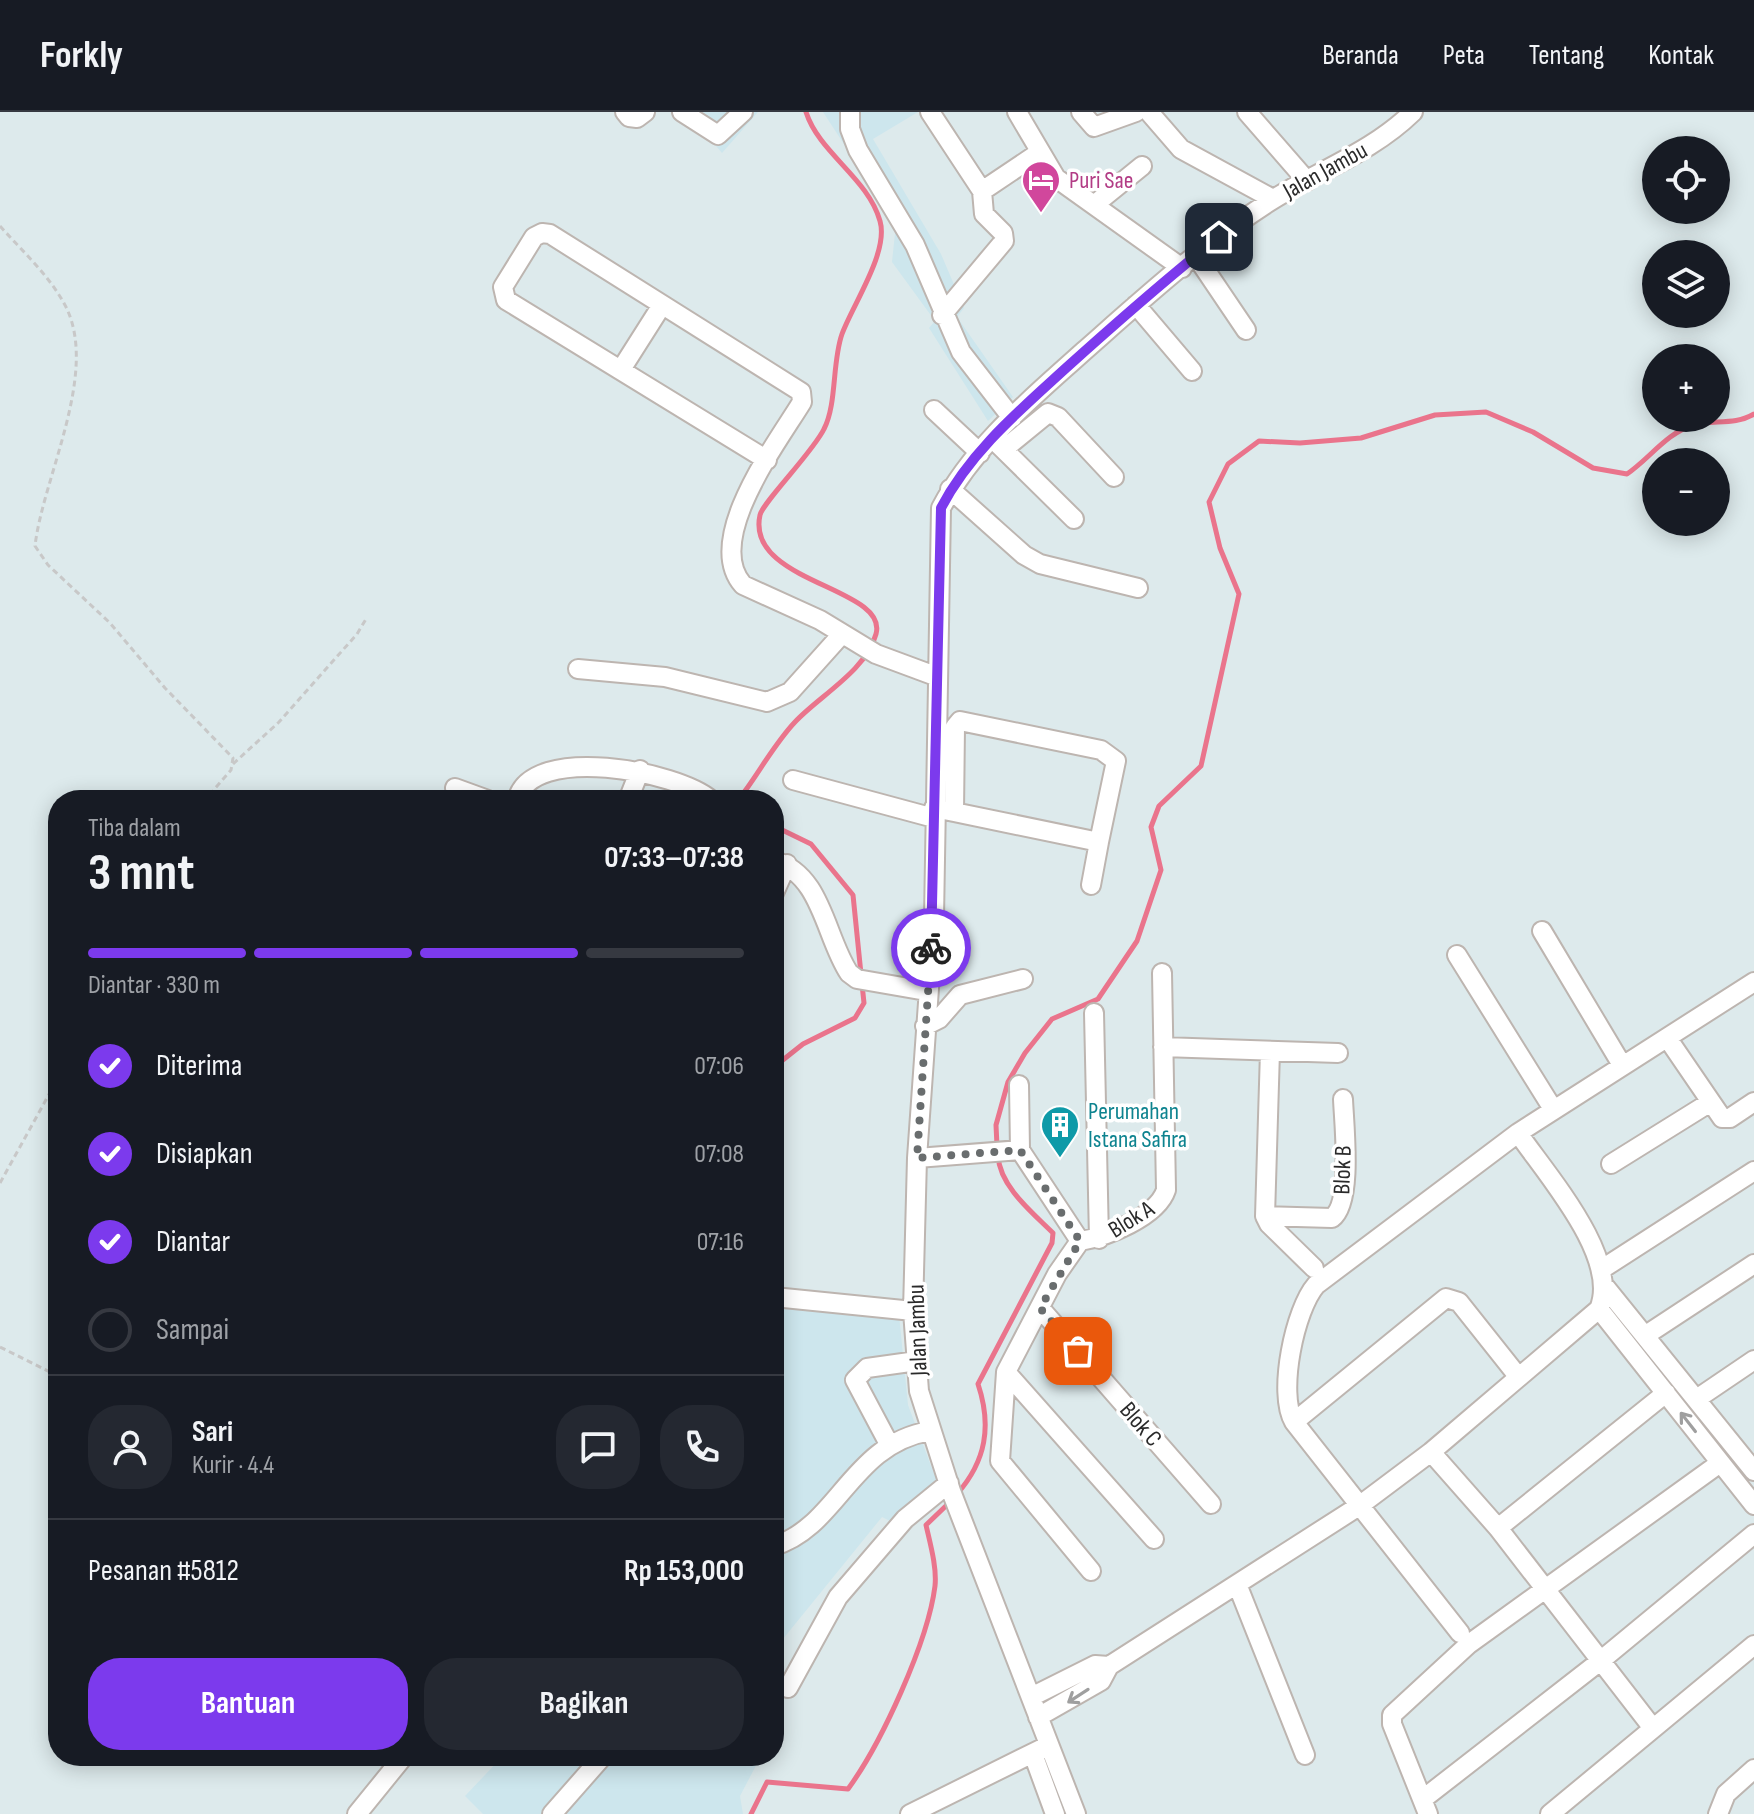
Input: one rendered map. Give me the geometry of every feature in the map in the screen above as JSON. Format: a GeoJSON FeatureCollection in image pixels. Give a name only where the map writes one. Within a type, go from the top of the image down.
{"type":"FeatureCollection","features":[{"type":"Feature","properties":{"kind":"street"},"geometry":{"type":"LineString","coordinates":[[625,112],[629,117],[637,118],[645,112]]}},
{"type":"Feature","properties":{"kind":"street"},"geometry":{"type":"LineString","coordinates":[[682,112],[718,135],[743,112]]}},
{"type":"Feature","properties":{"kind":"street"},"geometry":{"type":"LineString","coordinates":[[838,112],[850,121],[858,150],[915,245],[942,315],[961,352],[1012,418]]}},
{"type":"Feature","properties":{"kind":"street"},"geometry":{"type":"LineString","coordinates":[[930,112],[982,191],[984,214],[1003,233],[1004,241],[942,315]]}},
{"type":"Feature","properties":{"kind":"street"},"geometry":{"type":"LineString","coordinates":[[1017,112],[1056,178],[1094,205],[1189,262],[1246,330]]}},
{"type":"Feature","properties":{"kind":"street"},"geometry":{"type":"LineString","coordinates":[[1081,112],[1094,127],[1127,114]]}},
{"type":"Feature","properties":{"kind":"street"},"geometry":{"type":"LineString","coordinates":[[1149,112],[1181,149],[1273,199]]}},
{"type":"Feature","properties":{"kind":"street"},"geometry":{"type":"LineString","coordinates":[[1247,112],[1307,181]]}},
{"type":"Feature","properties":{"kind":"street","name":"Jalan Jambu"},"geometry":{"type":"LineString","coordinates":[[1076,1814],[1040,1750],[1038,1717],[952,1493],[919,1391],[913,1311],[917,1158],[926,991],[934,918],[941,607],[938,524],[941,508],[950,489],[980,453],[998,444],[1012,418],[1136,305],[1273,199],[1366,149],[1413,112]]}},
{"type":"Feature","properties":{"kind":"street"},"geometry":{"type":"LineString","coordinates":[[982,191],[1040,152]]}},
{"type":"Feature","properties":{"kind":"street"},"geometry":{"type":"LineString","coordinates":[[1094,205],[1142,166]]}},
{"type":"Feature","properties":{"kind":"street"},"geometry":{"type":"LineString","coordinates":[[767,460],[502,295],[503,287],[534,237],[542,233],[550,234],[803,394],[802,402],[734,524],[732,553],[736,577],[743,585],[820,620],[876,654],[938,677]]}},
{"type":"Feature","properties":{"kind":"street"},"geometry":{"type":"LineString","coordinates":[[622,368],[662,305]]}},
{"type":"Feature","properties":{"kind":"street"},"geometry":{"type":"LineString","coordinates":[[1136,305],[1192,371]]}},
{"type":"Feature","properties":{"kind":"street"},"geometry":{"type":"LineString","coordinates":[[934,410],[980,453]]}},
{"type":"Feature","properties":{"kind":"street"},"geometry":{"type":"LineString","coordinates":[[1074,519],[998,444],[1048,413],[1058,417],[1114,477]]}},
{"type":"Feature","properties":{"kind":"street"},"geometry":{"type":"LineString","coordinates":[[950,489],[1024,555],[1040,564],[1138,588]]}},
{"type":"Feature","properties":{"kind":"street"},"geometry":{"type":"LineString","coordinates":[[578,669],[665,677],[767,702],[790,692],[849,639]]}},
{"type":"Feature","properties":{"kind":"street"},"geometry":{"type":"LineString","coordinates":[[954,812],[955,727],[960,721],[1101,750],[1113,756],[1116,771],[1091,885]]}},
{"type":"Feature","properties":{"kind":"street"},"geometry":{"type":"LineString","coordinates":[[519,790],[529,778],[550,770],[640,770],[698,790]]}},
{"type":"Feature","properties":{"kind":"street"},"geometry":{"type":"LineString","coordinates":[[632,790],[640,770]]}},
{"type":"Feature","properties":{"kind":"street"},"geometry":{"type":"LineString","coordinates":[[793,780],[934,813],[954,812],[1099,842]]}},
{"type":"Feature","properties":{"kind":"street"},"geometry":{"type":"LineString","coordinates":[[455,788],[460,790]]}},
{"type":"Feature","properties":{"kind":"street"},"geometry":{"type":"LineString","coordinates":[[784,865],[813,894],[845,967],[857,979],[926,991]]}},
{"type":"Feature","properties":{"kind":"street"},"geometry":{"type":"LineString","coordinates":[[1542,931],[1622,1065]]}},
{"type":"Feature","properties":{"kind":"street"},"geometry":{"type":"LineString","coordinates":[[1457,955],[1553,1109]]}},
{"type":"Feature","properties":{"kind":"street","name":"Blok A"},"geometry":{"type":"LineString","coordinates":[[1094,1013],[1089,1240],[1116,1233],[1155,1206],[1166,1190],[1162,973]]}},
{"type":"Feature","properties":{"kind":"street"},"geometry":{"type":"LineString","coordinates":[[925,1026],[939,1019],[960,995],[1023,979]]}},
{"type":"Feature","properties":{"kind":"street"},"geometry":{"type":"LineString","coordinates":[[1460,1633],[1294,1422],[1286,1403],[1287,1376],[1309,1293],[1432,1194],[1518,1133],[1754,982]]}},
{"type":"Feature","properties":{"kind":"street"},"geometry":{"type":"LineString","coordinates":[[1668,1039],[1722,1118],[1730,1118],[1754,1102]]}},
{"type":"Feature","properties":{"kind":"street"},"geometry":{"type":"LineString","coordinates":[[1163,1047],[1338,1053]]}},
{"type":"Feature","properties":{"kind":"street"},"geometry":{"type":"LineString","coordinates":[[1270,1051],[1265,1216],[1314,1268]]}},
{"type":"Feature","properties":{"kind":"street"},"geometry":{"type":"LineString","coordinates":[[1019,1085],[1015,1150],[1089,1240],[1040,1308],[1006,1372],[1000,1461],[1091,1571]]}},
{"type":"Feature","properties":{"kind":"street","name":"Blok B"},"geometry":{"type":"LineString","coordinates":[[1265,1216],[1332,1218],[1337,1215],[1345,1193],[1343,1099]]}},
{"type":"Feature","properties":{"kind":"street"},"geometry":{"type":"LineString","coordinates":[[1611,1164],[1709,1103]]}},
{"type":"Feature","properties":{"kind":"street"},"geometry":{"type":"LineString","coordinates":[[1518,1133],[1585,1231],[1602,1269],[1606,1288],[1753,1469]]}},
{"type":"Feature","properties":{"kind":"street"},"geometry":{"type":"LineString","coordinates":[[917,1158],[1015,1150]]}},
{"type":"Feature","properties":{"kind":"street"},"geometry":{"type":"LineString","coordinates":[[1602,1269],[1754,1171]]}},
{"type":"Feature","properties":{"kind":"street"},"geometry":{"type":"LineString","coordinates":[[1646,1335],[1754,1264]]}},
{"type":"Feature","properties":{"kind":"street"},"geometry":{"type":"LineString","coordinates":[[1038,1717],[1101,1681],[1109,1666],[1359,1506],[1431,1452],[1517,1375],[1599,1309],[1606,1288]]}},
{"type":"Feature","properties":{"kind":"street"},"geometry":{"type":"LineString","coordinates":[[784,1298],[913,1311]]}},
{"type":"Feature","properties":{"kind":"street"},"geometry":{"type":"LineString","coordinates":[[1294,1422],[1446,1298],[1454,1298],[1463,1306],[1517,1375]]}},
{"type":"Feature","properties":{"kind":"street","name":"Blok C"},"geometry":{"type":"LineString","coordinates":[[1040,1308],[1211,1504]]}},
{"type":"Feature","properties":{"kind":"street"},"geometry":{"type":"LineString","coordinates":[[1599,1309],[1754,1505]]}},
{"type":"Feature","properties":{"kind":"street"},"geometry":{"type":"LineString","coordinates":[[1698,1398],[1754,1360]]}},
{"type":"Feature","properties":{"kind":"street"},"geometry":{"type":"LineString","coordinates":[[889,1444],[855,1380],[867,1368],[917,1361]]}},
{"type":"Feature","properties":{"kind":"street"},"geometry":{"type":"LineString","coordinates":[[1006,1372],[1154,1539]]}},
{"type":"Feature","properties":{"kind":"street"},"geometry":{"type":"LineString","coordinates":[[1498,1528],[1666,1393]]}},
{"type":"Feature","properties":{"kind":"street"},"geometry":{"type":"LineString","coordinates":[[784,1543],[795,1539],[875,1454],[889,1444],[930,1431]]}},
{"type":"Feature","properties":{"kind":"street"},"geometry":{"type":"LineString","coordinates":[[1431,1452],[1498,1528],[1652,1727]]}},
{"type":"Feature","properties":{"kind":"street"},"geometry":{"type":"LineString","coordinates":[[1720,1463],[1469,1644],[1392,1715],[1392,1724],[1426,1806],[1754,1534]]}},
{"type":"Feature","properties":{"kind":"street"},"geometry":{"type":"LineString","coordinates":[[788,1688],[838,1597],[905,1519],[952,1493]]}},
{"type":"Feature","properties":{"kind":"street"},"geometry":{"type":"LineString","coordinates":[[1237,1584],[1305,1755]]}},
{"type":"Feature","properties":{"kind":"street"},"geometry":{"type":"LineString","coordinates":[[1550,1814],[1754,1645]]}},
{"type":"Feature","properties":{"kind":"street"},"geometry":{"type":"LineString","coordinates":[[1031,1697],[1095,1665],[1109,1666]]}},
{"type":"Feature","properties":{"kind":"street"},"geometry":{"type":"LineString","coordinates":[[910,1814],[1040,1750],[1055,1814]]}},
{"type":"Feature","properties":{"kind":"street"},"geometry":{"type":"LineString","coordinates":[[357,1814],[396,1766]]}},
{"type":"Feature","properties":{"kind":"street"},"geometry":{"type":"LineString","coordinates":[[552,1814],[594,1766]]}},
{"type":"Feature","properties":{"kind":"street"},"geometry":{"type":"LineString","coordinates":[[1718,1814],[1726,1794],[1754,1769]]}},
{"type":"Feature","properties":{"kind":"path"},"geometry":{"type":"LineString","coordinates":[[0,226],[49,280],[66,308],[73,327],[71,394],[35,546],[48,565],[110,623],[165,688],[233,758],[233,764]]}},
{"type":"Feature","properties":{"kind":"path"},"geometry":{"type":"LineString","coordinates":[[213,790],[233,764],[279,722],[366,619]]}},
{"type":"Feature","properties":{"kind":"path"},"geometry":{"type":"LineString","coordinates":[[0,1183],[48,1096]]}},
{"type":"Feature","properties":{"kind":"path"},"geometry":{"type":"LineString","coordinates":[[0,1347],[48,1371]]}},
{"type":"Feature","properties":{"kind":"shaded area"},"geometry":{"type":"Polygon","coordinates":[[[687,112],[758,112],[722,153],[687,112]]]}},
{"type":"Feature","properties":{"kind":"shaded area"},"geometry":{"type":"Polygon","coordinates":[[[823,112],[918,112],[873,139],[941,254],[964,308],[957,317],[1013,397],[988,421],[929,328],[935,321],[892,262],[896,224],[823,112]]]}},
{"type":"Feature","properties":{"kind":"shaded area"},"geometry":{"type":"Polygon","coordinates":[[[789,1302],[899,1315],[908,1405],[939,1487],[896,1524],[882,1517],[784,1638],[784,1308],[789,1302]]]}},
{"type":"Feature","properties":{"kind":"shaded area"},"geometry":{"type":"Polygon","coordinates":[[[494,1766],[756,1766],[740,1796],[743,1814],[483,1814],[465,1796],[494,1766]]]}},
{"type":"Feature","properties":{"kind":"waterway"},"geometry":{"type":"LineString","coordinates":[[746,790],[788,730],[852,671],[871,647],[876,634],[874,618],[861,605],[794,570],[774,556],[761,538],[760,515],[763,509],[818,439],[828,419],[842,334],[875,262],[881,234],[874,206],[821,140],[806,112]]}},
{"type":"Feature","properties":{"kind":"waterway"},"geometry":{"type":"LineString","coordinates":[[997,1146],[996,1125],[1008,1082],[1025,1053],[1052,1019],[1098,999],[1137,941],[1161,870],[1151,827],[1159,806],[1201,766],[1239,594],[1220,548],[1209,502],[1228,464],[1259,441],[1300,443],[1361,438],[1435,415],[1486,412],[1533,432],[1593,468],[1627,474],[1666,440],[1684,429],[1701,423],[1739,420],[1754,414]]}},
{"type":"Feature","properties":{"kind":"waterway"},"geometry":{"type":"LineString","coordinates":[[784,831],[811,844],[853,895],[861,974]]}},
{"type":"Feature","properties":{"kind":"waterway"},"geometry":{"type":"LineString","coordinates":[[784,1059],[803,1044],[855,1018],[864,1003],[862,984]]}},
{"type":"Feature","properties":{"kind":"waterway"},"geometry":{"type":"LineString","coordinates":[[957,1494],[974,1469],[984,1442],[985,1414],[978,1384],[1052,1243],[1053,1233],[1011,1189],[998,1156]]}},
{"type":"Feature","properties":{"kind":"waterway"},"geometry":{"type":"LineString","coordinates":[[751,1814],[767,1782],[848,1789],[861,1770],[901,1692],[923,1635],[935,1586],[933,1555],[926,1525],[950,1502]]}},
{"type":"Feature","properties":{"kind":"way so far"},"geometry":{"type":"LineString","coordinates":[[931,948],[917,1158],[1020,1150],[1080,1241],[1057,1274],[1040,1308],[1078,1351]]}},
{"type":"Feature","properties":{"kind":"place","name":"Puri Sae"},"geometry":{"type":"Point","coordinates":[1041,214]}},
{"type":"Feature","properties":{"kind":"place","name":"Perumahan Istana Safira"},"geometry":{"type":"Point","coordinates":[1060,1159]}},
{"type":"Feature","properties":{"kind":"route"},"geometry":{"type":"LineString","coordinates":[[931,948],[941,607],[938,524],[941,508],[950,489],[1025,404],[1156,287],[1219,237]]}}]}
